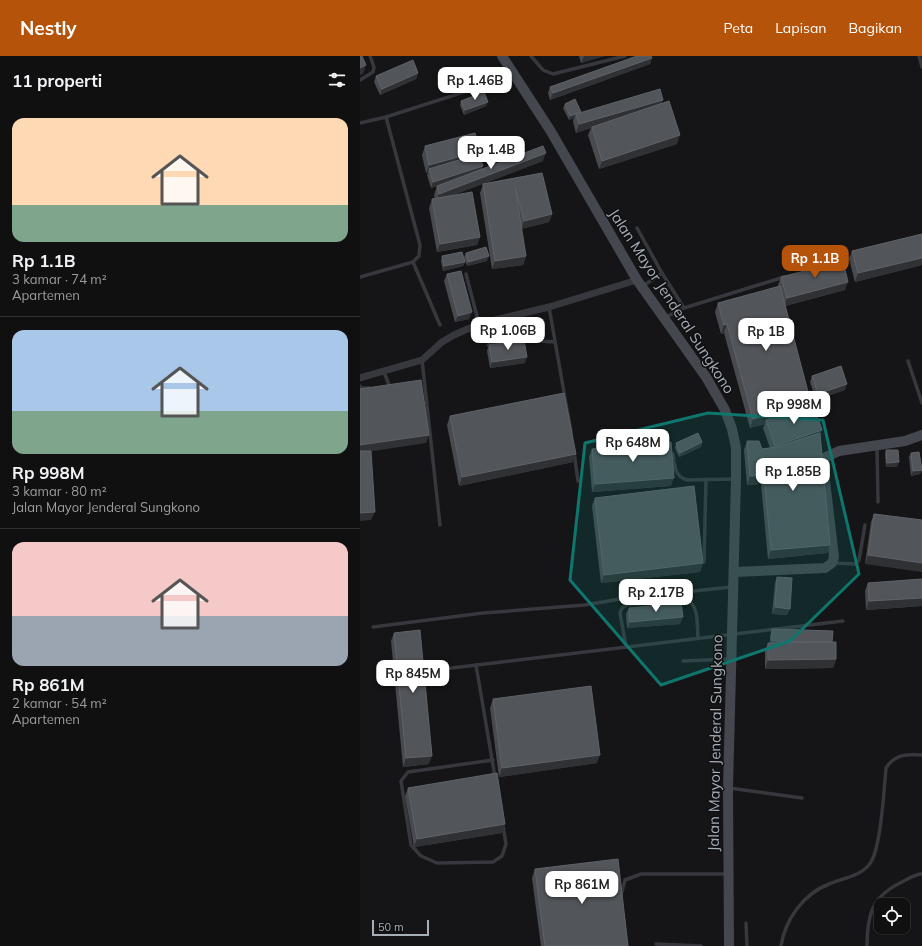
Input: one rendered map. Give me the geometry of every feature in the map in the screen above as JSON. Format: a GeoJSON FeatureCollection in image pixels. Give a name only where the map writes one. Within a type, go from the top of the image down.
{"type":"FeatureCollection","features":[{"type":"Feature","properties":{"kind":"main road","name":"Jalan Mayor Jenderal Sungkono"},"geometry":{"type":"LineString","coordinates":[[502,56],[550,130],[640,283],[706,377],[725,410],[732,429],[736,448],[736,479],[735,572],[728,788],[727,874],[729,946]]}},
{"type":"Feature","properties":{"kind":"main road"},"geometry":{"type":"LineString","coordinates":[[735,572],[825,568],[832,563],[834,557],[834,543],[823,464],[826,457],[839,451],[905,441],[922,435]]}},
{"type":"Feature","properties":{"kind":"street"},"geometry":{"type":"LineString","coordinates":[[360,378],[422,360],[442,342],[479,324],[640,283]]}},
{"type":"Feature","properties":{"kind":"lane"},"geometry":{"type":"LineString","coordinates":[[360,80],[373,72],[374,67],[370,56]]}},
{"type":"Feature","properties":{"kind":"lane"},"geometry":{"type":"LineString","coordinates":[[531,56],[543,70],[553,74],[625,56]]}},
{"type":"Feature","properties":{"kind":"lane"},"geometry":{"type":"LineString","coordinates":[[919,56],[922,67]]}},
{"type":"Feature","properties":{"kind":"lane"},"geometry":{"type":"LineString","coordinates":[[360,123],[386,117],[515,76]]}},
{"type":"Feature","properties":{"kind":"lane"},"geometry":{"type":"LineString","coordinates":[[360,277],[413,262],[419,256],[420,245],[386,117]]}},
{"type":"Feature","properties":{"kind":"lane"},"geometry":{"type":"LineString","coordinates":[[637,228],[662,273],[684,308]]}},
{"type":"Feature","properties":{"kind":"lane"},"geometry":{"type":"LineString","coordinates":[[810,270],[854,256]]}},
{"type":"Feature","properties":{"kind":"lane"},"geometry":{"type":"LineString","coordinates":[[413,262],[440,324]]}},
{"type":"Feature","properties":{"kind":"lane"},"geometry":{"type":"LineString","coordinates":[[640,283],[662,273]]}},
{"type":"Feature","properties":{"kind":"lane"},"geometry":{"type":"LineString","coordinates":[[466,274],[479,324]]}},
{"type":"Feature","properties":{"kind":"lane"},"geometry":{"type":"LineString","coordinates":[[664,318],[684,308],[787,276]]}},
{"type":"Feature","properties":{"kind":"lane"},"geometry":{"type":"LineString","coordinates":[[549,307],[572,440]]}},
{"type":"Feature","properties":{"kind":"lane"},"geometry":{"type":"LineString","coordinates":[[488,345],[510,339],[555,342]]}},
{"type":"Feature","properties":{"kind":"lane"},"geometry":{"type":"LineString","coordinates":[[422,360],[440,525]]}},
{"type":"Feature","properties":{"kind":"lane"},"geometry":{"type":"LineString","coordinates":[[908,361],[922,403]]}},
{"type":"Feature","properties":{"kind":"lane"},"geometry":{"type":"LineString","coordinates":[[384,372],[389,385]]}},
{"type":"Feature","properties":{"kind":"lane"},"geometry":{"type":"LineString","coordinates":[[417,382],[424,382]]}},
{"type":"Feature","properties":{"kind":"lane"},"geometry":{"type":"LineString","coordinates":[[382,386],[396,384]]}},
{"type":"Feature","properties":{"kind":"lane"},"geometry":{"type":"LineString","coordinates":[[360,386],[366,388],[374,387]]}},
{"type":"Feature","properties":{"kind":"lane"},"geometry":{"type":"LineString","coordinates":[[573,446],[578,481]]}},
{"type":"Feature","properties":{"kind":"lane"},"geometry":{"type":"LineString","coordinates":[[878,446],[878,502]]}},
{"type":"Feature","properties":{"kind":"lane"},"geometry":{"type":"LineString","coordinates":[[673,454],[676,473],[680,478],[706,480],[736,479]]}},
{"type":"Feature","properties":{"kind":"lane"},"geometry":{"type":"LineString","coordinates":[[704,562],[706,480]]}},
{"type":"Feature","properties":{"kind":"lane"},"geometry":{"type":"LineString","coordinates":[[832,563],[856,564],[859,560],[865,525]]}},
{"type":"Feature","properties":{"kind":"lane"},"geometry":{"type":"LineString","coordinates":[[373,627],[483,614],[585,605],[626,598],[734,587]]}},
{"type":"Feature","properties":{"kind":"lane"},"geometry":{"type":"LineString","coordinates":[[626,647],[620,613],[622,608],[627,606],[686,599],[692,602],[695,608],[698,638]]}},
{"type":"Feature","properties":{"kind":"lane"},"geometry":{"type":"LineString","coordinates":[[435,670],[843,621]]}},
{"type":"Feature","properties":{"kind":"lane"},"geometry":{"type":"LineString","coordinates":[[683,661],[731,659]]}},
{"type":"Feature","properties":{"kind":"lane"},"geometry":{"type":"LineString","coordinates":[[476,665],[496,783]]}},
{"type":"Feature","properties":{"kind":"lane"},"geometry":{"type":"LineString","coordinates":[[781,946],[783,932],[789,918],[817,889],[853,876],[867,868],[877,849],[886,768],[890,761],[898,756],[906,754],[922,755]]}},
{"type":"Feature","properties":{"kind":"lane"},"geometry":{"type":"LineString","coordinates":[[493,760],[408,772],[401,781],[411,845],[421,856],[437,863],[493,862],[502,856],[506,844],[502,822]]}},
{"type":"Feature","properties":{"kind":"lane"},"geometry":{"type":"LineString","coordinates":[[728,788],[802,798]]}},
{"type":"Feature","properties":{"kind":"lane"},"geometry":{"type":"LineString","coordinates":[[622,901],[621,894],[625,880],[641,874],[727,874]]}},
{"type":"Feature","properties":{"kind":"lane"},"geometry":{"type":"LineString","coordinates":[[867,946],[867,925],[873,905],[882,895],[898,884],[922,874]]}},
{"type":"Feature","properties":{"kind":"lane"},"geometry":{"type":"LineString","coordinates":[[746,923],[746,946]]}},
{"type":"Feature","properties":{"kind":"lane"},"geometry":{"type":"LineString","coordinates":[[656,944],[701,946]]}},
{"type":"Feature","properties":{"kind":"highlighted area"},"geometry":{"type":"Polygon","coordinates":[[[708,413],[823,420],[859,574],[790,641],[661,685],[570,580],[585,443],[708,413]]]}},
{"type":"Feature","properties":{"kind":"building"},"geometry":{"type":"Polygon","coordinates":[[[360,56],[362,56],[366,65],[360,68],[360,56]]]}},
{"type":"Feature","properties":{"kind":"building"},"geometry":{"type":"Polygon","coordinates":[[[637,56],[651,56],[652,58],[553,93],[550,87],[637,56]]]}},
{"type":"Feature","properties":{"kind":"building"},"geometry":{"type":"Polygon","coordinates":[[[413,60],[418,73],[382,89],[376,76],[413,60]]]}},
{"type":"Feature","properties":{"kind":"building"},"geometry":{"type":"Polygon","coordinates":[[[660,89],[663,100],[579,124],[576,114],[660,89]]]}},
{"type":"Feature","properties":{"kind":"building"},"geometry":{"type":"Polygon","coordinates":[[[484,92],[488,102],[465,110],[461,101],[484,92]]]}},
{"type":"Feature","properties":{"kind":"building"},"geometry":{"type":"Polygon","coordinates":[[[575,99],[581,112],[570,116],[565,104],[575,99]]]}},
{"type":"Feature","properties":{"kind":"building"},"geometry":{"type":"Polygon","coordinates":[[[669,101],[680,135],[602,161],[592,127],[669,101]]]}},
{"type":"Feature","properties":{"kind":"building"},"geometry":{"type":"Polygon","coordinates":[[[475,133],[480,151],[429,165],[425,146],[475,133]]]}},
{"type":"Feature","properties":{"kind":"building"},"geometry":{"type":"Polygon","coordinates":[[[543,146],[546,153],[439,194],[437,186],[543,146]]]}},
{"type":"Feature","properties":{"kind":"building"},"geometry":{"type":"Polygon","coordinates":[[[479,154],[483,166],[433,182],[429,169],[479,154]]]}},
{"type":"Feature","properties":{"kind":"building"},"geometry":{"type":"Polygon","coordinates":[[[542,173],[552,214],[524,221],[515,187],[526,256],[495,261],[483,184],[542,173]]]}},
{"type":"Feature","properties":{"kind":"building"},"geometry":{"type":"Polygon","coordinates":[[[472,192],[480,237],[440,244],[432,199],[472,192]]]}},
{"type":"Feature","properties":{"kind":"building"},"geometry":{"type":"Polygon","coordinates":[[[922,234],[922,258],[858,273],[852,251],[922,234]]]}},
{"type":"Feature","properties":{"kind":"building"},"geometry":{"type":"Polygon","coordinates":[[[486,247],[489,256],[468,262],[466,253],[486,247]]]}},
{"type":"Feature","properties":{"kind":"building"},"geometry":{"type":"Polygon","coordinates":[[[462,252],[465,262],[444,266],[442,256],[462,252]]]}},
{"type":"Feature","properties":{"kind":"building"},"geometry":{"type":"Polygon","coordinates":[[[843,261],[848,282],[787,298],[781,277],[843,261]]]}},
{"type":"Feature","properties":{"kind":"building"},"geometry":{"type":"Polygon","coordinates":[[[461,271],[472,312],[458,316],[447,274],[461,271]]]}},
{"type":"Feature","properties":{"kind":"building"},"geometry":{"type":"Polygon","coordinates":[[[780,286],[811,403],[753,419],[727,324],[724,325],[718,303],[780,286]]]}},
{"type":"Feature","properties":{"kind":"building"},"geometry":{"type":"Polygon","coordinates":[[[524,340],[527,357],[492,362],[489,345],[524,340]]]}},
{"type":"Feature","properties":{"kind":"building"},"geometry":{"type":"Polygon","coordinates":[[[841,366],[847,384],[818,394],[812,376],[841,366]]]}},
{"type":"Feature","properties":{"kind":"building"},"geometry":{"type":"Polygon","coordinates":[[[421,380],[429,435],[360,445],[360,389],[421,380]]]}},
{"type":"Feature","properties":{"kind":"building"},"geometry":{"type":"Polygon","coordinates":[[[564,393],[576,454],[462,477],[450,416],[564,393]]]}},
{"type":"Feature","properties":{"kind":"building"},"geometry":{"type":"Polygon","coordinates":[[[813,404],[822,430],[775,446],[766,420],[813,404]]]}},
{"type":"Feature","properties":{"kind":"building"},"geometry":{"type":"Polygon","coordinates":[[[698,433],[702,442],[680,453],[676,443],[698,433]]]}},
{"type":"Feature","properties":{"kind":"building"},"geometry":{"type":"Polygon","coordinates":[[[820,433],[830,545],[771,550],[764,476],[750,476],[747,441],[759,441],[762,449],[776,447],[820,433]]]}},
{"type":"Feature","properties":{"kind":"building"},"geometry":{"type":"Polygon","coordinates":[[[671,442],[674,478],[595,484],[592,449],[671,442]]]}},
{"type":"Feature","properties":{"kind":"building"},"geometry":{"type":"Polygon","coordinates":[[[886,450],[898,450],[899,462],[887,463],[886,450]]]}},
{"type":"Feature","properties":{"kind":"building"},"geometry":{"type":"Polygon","coordinates":[[[360,451],[371,451],[375,512],[360,513],[360,451]]]}},
{"type":"Feature","properties":{"kind":"building"},"geometry":{"type":"Polygon","coordinates":[[[919,452],[922,470],[913,471],[911,453],[919,452]]]}},
{"type":"Feature","properties":{"kind":"building"},"geometry":{"type":"Polygon","coordinates":[[[694,486],[703,563],[604,575],[595,498],[694,486]]]}},
{"type":"Feature","properties":{"kind":"building"},"geometry":{"type":"Polygon","coordinates":[[[874,514],[922,520],[922,563],[868,555],[874,514]]]}},
{"type":"Feature","properties":{"kind":"building"},"geometry":{"type":"Polygon","coordinates":[[[777,577],[792,578],[790,609],[775,607],[777,577]]]}},
{"type":"Feature","properties":{"kind":"building"},"geometry":{"type":"Polygon","coordinates":[[[922,579],[922,598],[869,601],[868,583],[922,579]]]}},
{"type":"Feature","properties":{"kind":"building"},"geometry":{"type":"Polygon","coordinates":[[[681,603],[683,617],[630,622],[629,608],[681,603]]]}},
{"type":"Feature","properties":{"kind":"building"},"geometry":{"type":"Polygon","coordinates":[[[772,629],[833,631],[832,642],[772,641],[772,629]]]}},
{"type":"Feature","properties":{"kind":"building"},"geometry":{"type":"Polygon","coordinates":[[[420,630],[432,756],[406,758],[394,633],[420,630]]]}},
{"type":"Feature","properties":{"kind":"building"},"geometry":{"type":"Polygon","coordinates":[[[836,642],[836,659],[768,660],[768,643],[836,642]]]}},
{"type":"Feature","properties":{"kind":"building"},"geometry":{"type":"Polygon","coordinates":[[[591,686],[600,755],[502,768],[493,699],[591,686]]]}},
{"type":"Feature","properties":{"kind":"building"},"geometry":{"type":"Polygon","coordinates":[[[497,773],[505,824],[417,839],[408,788],[497,773]]]}},
{"type":"Feature","properties":{"kind":"building"},"geometry":{"type":"Polygon","coordinates":[[[618,859],[628,946],[545,946],[535,869],[618,859]]]}}]}
